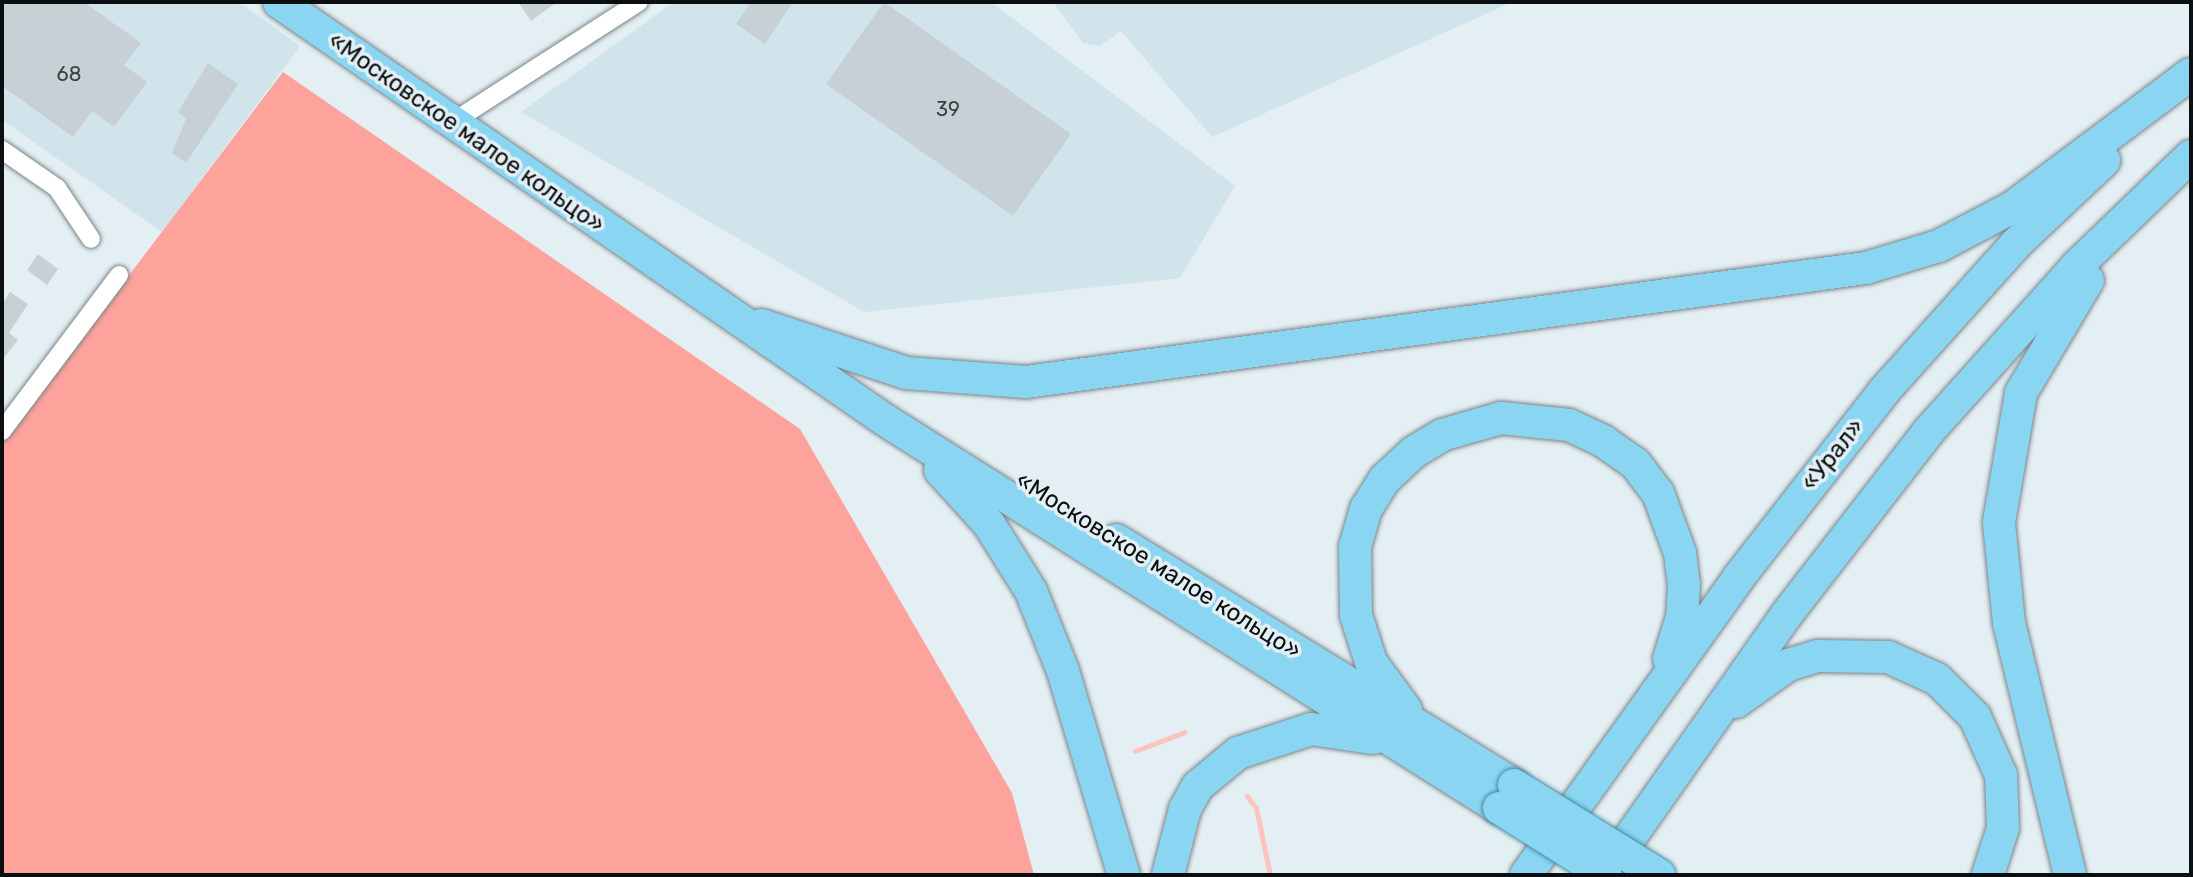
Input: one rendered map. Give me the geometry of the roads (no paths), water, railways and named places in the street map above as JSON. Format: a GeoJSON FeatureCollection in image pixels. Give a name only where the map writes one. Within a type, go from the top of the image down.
{"type":"FeatureCollection","features":[{"type":"Feature","properties":{"kind":"highway","name":"«Московское малое кольцо»"},"geometry":{"type":"LineString","coordinates":[[279,2],[448,125],[655,261],[885,420],[1442,756]]}},
{"type":"Feature","properties":{"kind":"highway"},"geometry":{"type":"LineString","coordinates":[[761,325],[906,373],[1026,382],[1866,268],[1939,246],[2013,207],[2191,76]]}},
{"type":"Feature","properties":{"kind":"highway","name":"«Урал»"},"geometry":{"type":"LineString","coordinates":[[1526,875],[1811,482],[1952,312],[2191,76]]}},
{"type":"Feature","properties":{"kind":"highway"},"geometry":{"type":"LineString","coordinates":[[1605,875],[1685,758],[1928,432],[2076,267],[2191,156]]}},
{"type":"Feature","properties":{"kind":"highway"},"geometry":{"type":"LineString","coordinates":[[2070,875],[2009,623],[2000,537],[2002,479],[2034,362],[2066,309],[2165,179]]}},
{"type":"Feature","properties":{"kind":"highway","name":"«Московское малое кольцо»"},"geometry":{"type":"LineString","coordinates":[[655,261],[1506,796],[1659,875]]}},
{"type":"Feature","properties":{"kind":"highway"},"geometry":{"type":"LineString","coordinates":[[1442,756],[1398,702],[1371,662],[1356,615],[1353,576],[1366,509],[1385,479],[1414,452],[1471,424],[1533,418],[1569,425],[1635,463],[1658,493],[1680,553],[1684,584],[1682,617],[1651,703]]}},
{"type":"Feature","properties":{"kind":"highway"},"geometry":{"type":"LineString","coordinates":[[885,420],[965,494],[1031,591],[1063,671],[1124,875]]}},
{"type":"Feature","properties":{"kind":"highway"},"geometry":{"type":"LineString","coordinates":[[1685,758],[1730,707],[1788,665],[1857,653],[1913,666],[1957,696],[1992,747],[2004,799],[2003,828],[1988,875]]}},
{"type":"Feature","properties":{"kind":"highway"},"geometry":{"type":"LineString","coordinates":[[1168,875],[1176,829],[1198,786],[1258,742],[1336,729],[1442,756]]}},
{"type":"Feature","properties":{"kind":"highway","name":"«Московское малое кольцо»"},"geometry":{"type":"LineString","coordinates":[[1506,796],[1605,875]]}},
{"type":"Feature","properties":{"kind":"street"},"geometry":{"type":"LineString","coordinates":[[448,125],[639,2]]}},
{"type":"Feature","properties":{"kind":"street"},"geometry":{"type":"LineString","coordinates":[[2,150],[57,188],[91,239]]}},
{"type":"Feature","properties":{"kind":"street"},"geometry":{"type":"LineString","coordinates":[[2,431],[119,275]]}},
{"type":"Feature","properties":{"kind":"waterway"},"geometry":{"type":"LineString","coordinates":[[1135,751],[1185,732]]}},
{"type":"Feature","properties":{"kind":"waterway"},"geometry":{"type":"LineString","coordinates":[[1247,796],[1256,808],[1270,875]]}}]}
